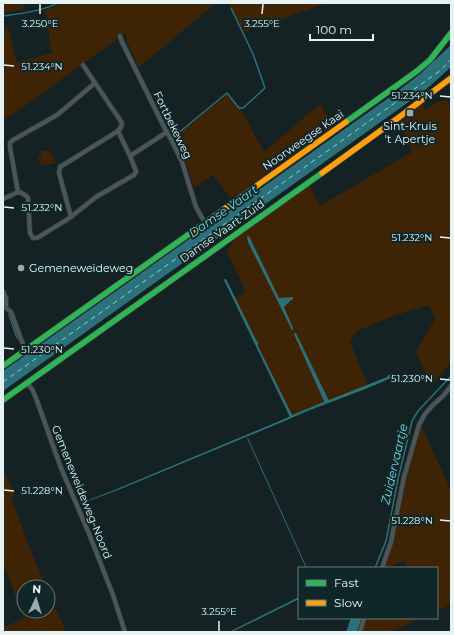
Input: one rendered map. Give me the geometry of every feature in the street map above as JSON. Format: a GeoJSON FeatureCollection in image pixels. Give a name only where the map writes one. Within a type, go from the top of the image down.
{"type":"FeatureCollection","features":[{"type":"Feature","properties":{"kind":"street","name":"Noorweegse Kaai"},"geometry":{"type":"LineString","coordinates":[[3,366],[417,71],[430,60],[451,34]]}},
{"type":"Feature","properties":{"kind":"street","name":"Fortbekeweg"},"geometry":{"type":"LineString","coordinates":[[120,36],[164,129],[182,162],[196,207],[205,223]]}},
{"type":"Feature","properties":{"kind":"street"},"geometry":{"type":"LineString","coordinates":[[71,217],[59,173],[60,167],[118,131],[122,123],[82,65]]}},
{"type":"Feature","properties":{"kind":"street","name":"Damse Vaart-Zuid"},"geometry":{"type":"LineString","coordinates":[[3,400],[450,81]]}},
{"type":"Feature","properties":{"kind":"street"},"geometry":{"type":"LineString","coordinates":[[18,192],[10,143],[57,115],[95,83]]}},
{"type":"Feature","properties":{"kind":"street"},"geometry":{"type":"LineString","coordinates":[[3,199],[18,192],[22,193],[28,198],[30,234],[33,238],[37,238],[71,217],[96,197],[134,175],[136,170],[118,131]]}},
{"type":"Feature","properties":{"kind":"street"},"geometry":{"type":"LineString","coordinates":[[130,156],[167,132]]}},
{"type":"Feature","properties":{"kind":"street"},"geometry":{"type":"LineString","coordinates":[[3,291],[6,308],[11,312],[25,350]]}},
{"type":"Feature","properties":{"kind":"street","name":"Gemeneweideweg-Noord"},"geometry":{"type":"LineString","coordinates":[[27,383],[36,398],[61,468],[113,595],[125,632]]}},
{"type":"Feature","properties":{"kind":"street"},"geometry":{"type":"LineString","coordinates":[[382,567],[391,542],[404,477],[419,425],[429,410],[444,396],[451,386]]}},
{"type":"Feature","properties":{"kind":"street"},"geometry":{"type":"LineString","coordinates":[[360,632],[364,619]]}},
{"type":"Feature","properties":{"kind":"shaded area"},"geometry":{"type":"Polygon","coordinates":[[[3,3],[24,3],[25,6],[23,9],[3,13],[3,3]]]}},
{"type":"Feature","properties":{"kind":"shaded area"},"geometry":{"type":"Polygon","coordinates":[[[60,3],[216,3],[139,67],[127,42],[126,35],[124,34],[15,113],[3,119],[3,28],[8,28],[17,62],[52,53],[45,10],[53,8],[60,3]]]}},
{"type":"Feature","properties":{"kind":"shaded area"},"geometry":{"type":"Polygon","coordinates":[[[229,3],[328,3],[243,32],[229,3]]]}},
{"type":"Feature","properties":{"kind":"shaded area"},"geometry":{"type":"Polygon","coordinates":[[[227,95],[241,110],[264,152],[320,104],[334,126],[231,199],[213,175],[194,188],[186,163],[174,137],[227,95]]]}},
{"type":"Feature","properties":{"kind":"shaded area"},"geometry":{"type":"Polygon","coordinates":[[[447,100],[451,111],[451,362],[432,385],[416,352],[435,319],[429,305],[396,315],[357,331],[350,342],[368,386],[291,416],[234,298],[246,293],[227,251],[233,238],[309,184],[320,206],[412,152],[399,119],[421,103],[426,110],[437,102],[447,100]]]}},
{"type":"Feature","properties":{"kind":"shaded area"},"geometry":{"type":"Polygon","coordinates":[[[41,151],[50,151],[56,163],[40,165],[38,156],[41,156],[41,151]]]}},
{"type":"Feature","properties":{"kind":"shaded area"},"geometry":{"type":"Polygon","coordinates":[[[421,425],[451,491],[451,604],[438,610],[438,567],[407,567],[404,561],[389,567],[384,567],[394,536],[405,481],[421,425]]]}},
{"type":"Feature","properties":{"kind":"shaded area"},"geometry":{"type":"Polygon","coordinates":[[[3,469],[15,496],[11,498],[43,579],[16,579],[16,597],[3,562],[3,469]]]}},
{"type":"Feature","properties":{"kind":"shaded area"},"geometry":{"type":"Polygon","coordinates":[[[56,609],[66,632],[3,632],[3,627],[24,619],[56,619],[56,609]]]}},
{"type":"Feature","properties":{"kind":"shaded area"},"geometry":{"type":"Polygon","coordinates":[[[370,619],[419,619],[390,632],[362,632],[366,621],[370,619]]]}},
{"type":"Feature","properties":{"kind":"water"},"geometry":{"type":"Polygon","coordinates":[[[451,45],[451,67],[430,86],[3,391],[3,371],[394,94],[420,74],[451,45]]]}},
{"type":"Feature","properties":{"kind":"water"},"geometry":{"type":"Polygon","coordinates":[[[249,236],[279,298],[293,297],[293,299],[284,307],[293,330],[248,242],[247,237],[249,236]]]}},
{"type":"Feature","properties":{"kind":"water"},"geometry":{"type":"Polygon","coordinates":[[[225,279],[258,342],[258,346],[292,415],[324,402],[294,334],[295,333],[329,400],[387,377],[388,375],[391,375],[392,377],[118,490],[80,504],[289,417],[224,280],[225,279]]]}},
{"type":"Feature","properties":{"kind":"water"},"geometry":{"type":"Polygon","coordinates":[[[247,438],[307,567],[306,567],[247,438]]]}},
{"type":"Feature","properties":{"kind":"water"},"geometry":{"type":"Polygon","coordinates":[[[298,598],[298,599],[232,632],[229,632],[298,598]]]}},
{"type":"Feature","properties":{"kind":"water"},"geometry":{"type":"Polygon","coordinates":[[[351,619],[362,619],[357,632],[346,632],[351,619]]]}},
{"type":"Feature","properties":{"kind":"waterway"},"geometry":{"type":"LineString","coordinates":[[3,16],[39,10],[57,3]]}},
{"type":"Feature","properties":{"kind":"waterway"},"geometry":{"type":"LineString","coordinates":[[171,139],[227,93],[239,108],[243,108],[265,88],[253,54],[231,8]]}},
{"type":"Feature","properties":{"kind":"waterway"},"geometry":{"type":"LineString","coordinates":[[9,315],[17,338]]}},
{"type":"Feature","properties":{"kind":"waterway","name":"Zuidervaartje"},"geometry":{"type":"LineString","coordinates":[[375,567],[386,541],[398,479],[412,421],[418,411],[451,376]]}},
{"type":"Feature","properties":{"kind":"ferry route"},"geometry":{"type":"LineString","coordinates":[[3,382],[441,70],[451,59]]}},
{"type":"Feature","properties":{"kind":"traffic: fast"},"geometry":{"type":"LineString","coordinates":[[346,122],[430,60],[451,33]]}},
{"type":"Feature","properties":{"kind":"traffic: fast"},"geometry":{"type":"LineString","coordinates":[[3,400],[322,173]]}},
{"type":"Feature","properties":{"kind":"traffic: fast"},"geometry":{"type":"LineString","coordinates":[[3,366],[192,232]]}},
{"type":"Feature","properties":{"kind":"traffic: slow"},"geometry":{"type":"LineString","coordinates":[[322,173],[451,78]]}},
{"type":"Feature","properties":{"kind":"traffic: slow"},"geometry":{"type":"LineString","coordinates":[[192,232],[346,122]]}},
{"type":"Feature","properties":{"kind":"place","name":"Sint-Kruis 't Apertje"},"geometry":{"type":"Point","coordinates":[410,113]}},
{"type":"Feature","properties":{"kind":"place","name":"Gemeneweideweg"},"geometry":{"type":"Point","coordinates":[21,268]}},
{"type":"Feature","properties":{"kind":"water label","name":"Damse Vaart"},"geometry":{"type":"Point","coordinates":[223,211]}}]}
